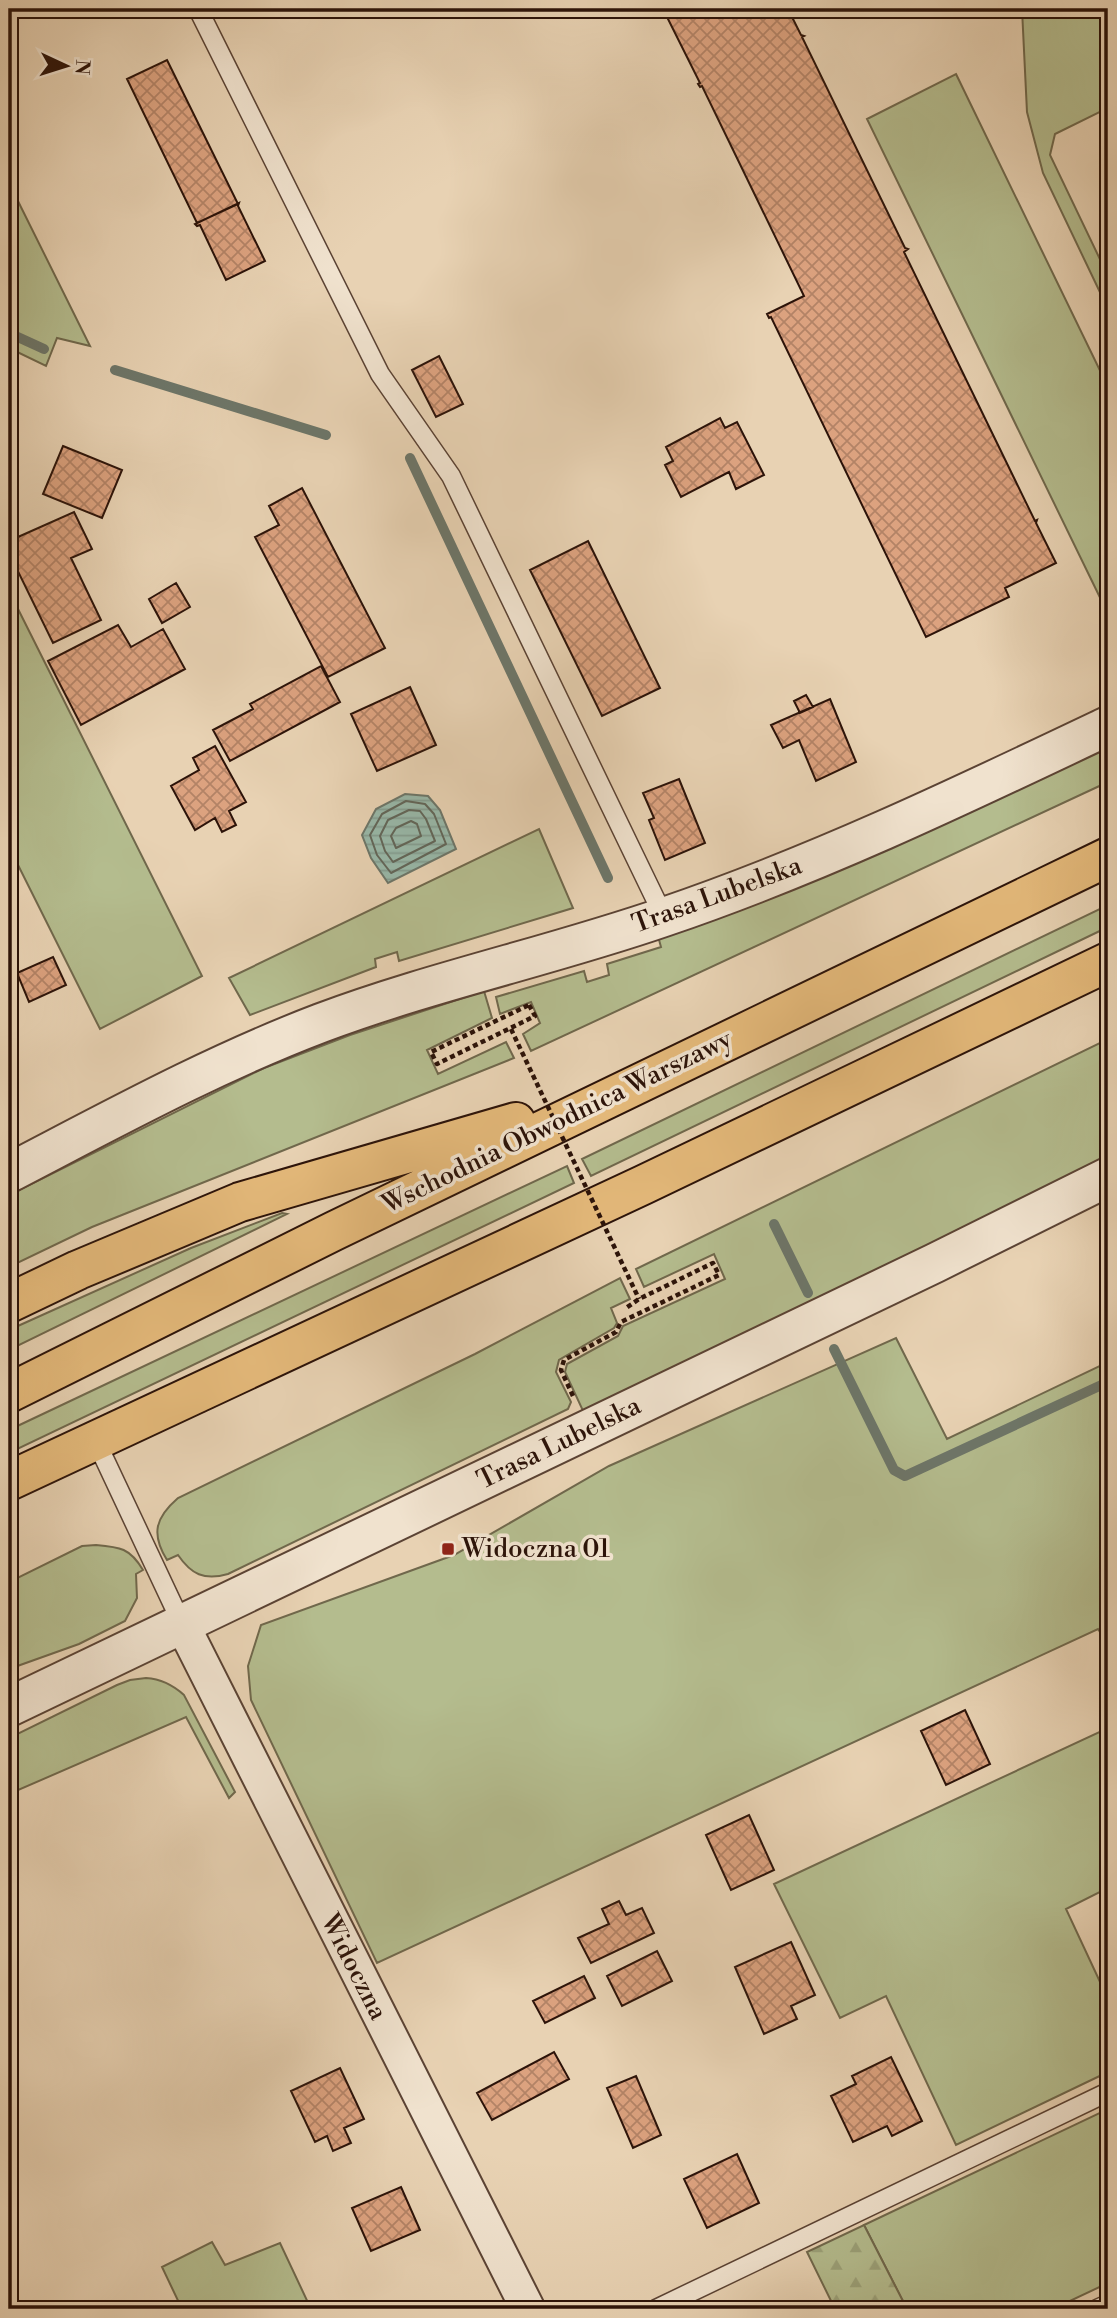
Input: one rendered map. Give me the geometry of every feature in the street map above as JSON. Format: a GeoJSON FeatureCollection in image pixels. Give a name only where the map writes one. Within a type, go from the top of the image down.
{"type":"FeatureCollection","features":[{"type":"Feature","properties":{"kind":"highway","name":"Wschodnia Obwodnica Warszawy"},"geometry":{"type":"LineString","coordinates":[[9,1393],[619,1092],[1108,857]]}},
{"type":"Feature","properties":{"kind":"highway"},"geometry":{"type":"LineString","coordinates":[[9,1481],[643,1185],[1108,962]]}},
{"type":"Feature","properties":{"kind":"highway"},"geometry":{"type":"LineString","coordinates":[[9,1303],[78,1270],[240,1202],[619,1092]]}},
{"type":"Feature","properties":{"kind":"street","name":"Trasa Lubelska"},"geometry":{"type":"LineString","coordinates":[[9,1173],[181,1085],[323,1022],[664,917],[831,853],[1108,726]]}},
{"type":"Feature","properties":{"kind":"street","name":"Trasa Lubelska"},"geometry":{"type":"LineString","coordinates":[[9,1707],[1108,1177]]}},
{"type":"Feature","properties":{"kind":"street","name":"Widoczna"},"geometry":{"type":"LineString","coordinates":[[182,1624],[528,2309]]}},
{"type":"Feature","properties":{"kind":"lane"},"geometry":{"type":"LineString","coordinates":[[198,9],[380,374],[450,476],[664,917]]}},
{"type":"Feature","properties":{"kind":"lane"},"geometry":{"type":"LineString","coordinates":[[96,1441],[182,1624]]}},
{"type":"Feature","properties":{"kind":"lane"},"geometry":{"type":"LineString","coordinates":[[656,2309],[1108,2092]]}},
{"type":"Feature","properties":{"kind":"lane"},"geometry":{"type":"LineString","coordinates":[[1097,2309],[1108,2304]]}},
{"type":"Feature","properties":{"kind":"path"},"geometry":{"type":"LineString","coordinates":[[529,1005],[535,1016],[510,1029],[437,1064],[431,1052],[529,1005]]}},
{"type":"Feature","properties":{"kind":"path"},"geometry":{"type":"LineString","coordinates":[[510,1029],[639,1299]]}},
{"type":"Feature","properties":{"kind":"path"},"geometry":{"type":"LineString","coordinates":[[575,1400],[561,1370],[564,1360],[617,1332],[621,1322],[719,1275],[713,1264],[639,1299],[626,1308]]}},
{"type":"Feature","properties":{"kind":"green space"},"geometry":{"type":"Polygon","coordinates":[[[1022,9],[1108,9],[1108,108],[1055,134],[1050,155],[1108,276],[1108,309],[1043,173],[1027,112],[1022,9]]]}},
{"type":"Feature","properties":{"kind":"green space"},"geometry":{"type":"Polygon","coordinates":[[[956,74],[1108,387],[1108,614],[867,119],[956,74]]]}},
{"type":"Feature","properties":{"kind":"green space"},"geometry":{"type":"Polygon","coordinates":[[[9,183],[90,346],[57,338],[46,366],[9,348],[9,183]]]}},
{"type":"Feature","properties":{"kind":"green space"},"geometry":{"type":"Polygon","coordinates":[[[9,591],[202,976],[100,1029],[9,847],[9,591]]]}},
{"type":"Feature","properties":{"kind":"green space"},"geometry":{"type":"Polygon","coordinates":[[[1108,745],[1108,782],[531,1051],[523,1034],[540,1023],[531,1002],[500,1014],[496,997],[584,971],[587,982],[609,975],[607,964],[661,947],[658,936],[1108,745]]]}},
{"type":"Feature","properties":{"kind":"green space"},"geometry":{"type":"Polygon","coordinates":[[[539,829],[573,908],[399,961],[397,952],[375,959],[376,967],[250,1015],[229,978],[539,829]]]}},
{"type":"Feature","properties":{"kind":"green space"},"geometry":{"type":"Polygon","coordinates":[[[1108,905],[1108,927],[591,1176],[582,1159],[1108,905]]]}},
{"type":"Feature","properties":{"kind":"green space"},"geometry":{"type":"Polygon","coordinates":[[[484,991],[492,1018],[427,1050],[438,1074],[506,1042],[514,1058],[92,1227],[9,1267],[9,1195],[264,1068],[350,1035],[484,991]]]}},
{"type":"Feature","properties":{"kind":"green space"},"geometry":{"type":"Polygon","coordinates":[[[1108,1039],[1108,1156],[887,1269],[584,1413],[565,1372],[567,1364],[618,1336],[623,1326],[725,1279],[714,1254],[644,1287],[636,1269],[1108,1039]]]}},
{"type":"Feature","properties":{"kind":"green space"},"geometry":{"type":"Polygon","coordinates":[[[567,1166],[574,1183],[9,1453],[9,1430],[567,1166]]]}},
{"type":"Feature","properties":{"kind":"green space"},"geometry":{"type":"Polygon","coordinates":[[[282,1213],[287,1214],[9,1350],[9,1330],[191,1248],[282,1213]]]}},
{"type":"Feature","properties":{"kind":"green space"},"geometry":{"type":"Polygon","coordinates":[[[620,1278],[630,1299],[611,1308],[617,1323],[614,1328],[559,1360],[556,1372],[571,1402],[568,1409],[228,1574],[212,1577],[199,1574],[188,1567],[178,1555],[167,1560],[159,1542],[158,1527],[164,1512],[178,1498],[475,1354],[620,1278]]]}},
{"type":"Feature","properties":{"kind":"green space"},"geometry":{"type":"Polygon","coordinates":[[[896,1338],[947,1439],[1108,1362],[1108,1644],[1098,1629],[377,1963],[251,1700],[248,1666],[261,1625],[454,1555],[609,1466],[896,1338]]]}},
{"type":"Feature","properties":{"kind":"green space"},"geometry":{"type":"Polygon","coordinates":[[[96,1545],[124,1550],[134,1557],[143,1570],[136,1574],[137,1598],[125,1621],[79,1644],[9,1669],[9,1582],[82,1546],[96,1545]]]}},
{"type":"Feature","properties":{"kind":"green space"},"geometry":{"type":"Polygon","coordinates":[[[146,1678],[166,1683],[184,1695],[235,1792],[229,1798],[186,1717],[9,1794],[9,1738],[117,1685],[146,1678]]]}},
{"type":"Feature","properties":{"kind":"green space"},"geometry":{"type":"Polygon","coordinates":[[[1108,1728],[1108,1888],[1066,1909],[1108,1999],[1108,2072],[956,2145],[886,1996],[840,2018],[774,1884],[1108,1728]]]}},
{"type":"Feature","properties":{"kind":"green space"},"geometry":{"type":"Polygon","coordinates":[[[1108,2109],[1108,2283],[1053,2309],[907,2309],[864,2225],[1108,2109]]]}},
{"type":"Feature","properties":{"kind":"green space"},"geometry":{"type":"Polygon","coordinates":[[[864,2225],[907,2309],[835,2309],[807,2252],[864,2225]]]}},
{"type":"Feature","properties":{"kind":"green space"},"geometry":{"type":"Polygon","coordinates":[[[212,2242],[225,2265],[280,2243],[311,2309],[182,2309],[162,2267],[212,2242]]]}},
{"type":"Feature","properties":{"kind":"water"},"geometry":{"type":"Polygon","coordinates":[[[405,794],[428,796],[440,810],[456,849],[388,883],[371,858],[362,835],[376,809],[405,794]]]}},
{"type":"Feature","properties":{"kind":"building"},"geometry":{"type":"Polygon","coordinates":[[[663,9],[788,9],[804,36],[802,37],[905,248],[908,249],[904,252],[1056,563],[1005,588],[1009,597],[926,637],[771,317],[767,314],[804,296],[663,9]]]}},
{"type":"Feature","properties":{"kind":"building"},"geometry":{"type":"Polygon","coordinates":[[[167,60],[238,204],[197,223],[127,79],[167,60]]]}},
{"type":"Feature","properties":{"kind":"building"},"geometry":{"type":"Polygon","coordinates":[[[239,203],[238,206],[265,261],[226,280],[200,225],[195,224],[239,203]]]}},
{"type":"Feature","properties":{"kind":"building"},"geometry":{"type":"Polygon","coordinates":[[[439,356],[463,404],[436,417],[412,370],[439,356]]]}},
{"type":"Feature","properties":{"kind":"building"},"geometry":{"type":"Polygon","coordinates":[[[720,418],[725,428],[737,422],[764,475],[736,489],[729,472],[681,497],[665,465],[673,461],[666,447],[720,418]]]}},
{"type":"Feature","properties":{"kind":"building"},"geometry":{"type":"Polygon","coordinates":[[[63,446],[122,470],[102,518],[43,494],[63,446]]]}},
{"type":"Feature","properties":{"kind":"building"},"geometry":{"type":"Polygon","coordinates":[[[302,488],[385,648],[328,677],[255,537],[279,525],[269,506],[302,488]]]}},
{"type":"Feature","properties":{"kind":"building"},"geometry":{"type":"Polygon","coordinates":[[[74,512],[92,549],[71,558],[101,620],[53,643],[9,553],[9,541],[74,512]]]}},
{"type":"Feature","properties":{"kind":"building"},"geometry":{"type":"Polygon","coordinates":[[[588,541],[660,688],[602,716],[530,570],[588,541]]]}},
{"type":"Feature","properties":{"kind":"building"},"geometry":{"type":"Polygon","coordinates":[[[176,583],[190,607],[162,623],[149,599],[176,583]]]}},
{"type":"Feature","properties":{"kind":"building"},"geometry":{"type":"Polygon","coordinates":[[[118,625],[131,647],[163,629],[185,669],[81,725],[48,661],[118,625]]]}},
{"type":"Feature","properties":{"kind":"building"},"geometry":{"type":"Polygon","coordinates":[[[321,666],[340,702],[230,761],[213,730],[253,709],[250,704],[321,666]]]}},
{"type":"Feature","properties":{"kind":"building"},"geometry":{"type":"Polygon","coordinates":[[[410,687],[436,745],[377,771],[351,714],[410,687]]]}},
{"type":"Feature","properties":{"kind":"building"},"geometry":{"type":"Polygon","coordinates":[[[806,695],[813,707],[800,713],[794,701],[806,695]]]}},
{"type":"Feature","properties":{"kind":"building"},"geometry":{"type":"Polygon","coordinates":[[[830,699],[856,762],[816,781],[799,740],[783,748],[771,725],[830,699]]]}},
{"type":"Feature","properties":{"kind":"building"},"geometry":{"type":"Polygon","coordinates":[[[215,746],[246,802],[229,811],[236,825],[222,832],[215,818],[195,830],[171,786],[199,770],[193,758],[215,746]]]}},
{"type":"Feature","properties":{"kind":"building"},"geometry":{"type":"Polygon","coordinates":[[[679,779],[705,843],[665,860],[649,820],[654,818],[643,793],[679,779]]]}},
{"type":"Feature","properties":{"kind":"building"},"geometry":{"type":"Polygon","coordinates":[[[53,957],[66,985],[29,1002],[17,973],[53,957]]]}},
{"type":"Feature","properties":{"kind":"building"},"geometry":{"type":"Polygon","coordinates":[[[965,1710],[990,1764],[946,1785],[921,1731],[965,1710]]]}},
{"type":"Feature","properties":{"kind":"building"},"geometry":{"type":"Polygon","coordinates":[[[749,1815],[774,1870],[731,1890],[706,1835],[749,1815]]]}},
{"type":"Feature","properties":{"kind":"building"},"geometry":{"type":"Polygon","coordinates":[[[619,1901],[626,1915],[642,1908],[654,1933],[591,1963],[578,1938],[609,1924],[602,1909],[619,1901]]]}},
{"type":"Feature","properties":{"kind":"building"},"geometry":{"type":"Polygon","coordinates":[[[791,1942],[815,1995],[791,2006],[797,2019],[764,2034],[735,1967],[791,1942]]]}},
{"type":"Feature","properties":{"kind":"building"},"geometry":{"type":"Polygon","coordinates":[[[657,1951],[672,1981],[622,2006],[607,1976],[657,1951]]]}},
{"type":"Feature","properties":{"kind":"building"},"geometry":{"type":"Polygon","coordinates":[[[584,1976],[595,1998],[545,2023],[533,2001],[584,1976]]]}},
{"type":"Feature","properties":{"kind":"building"},"geometry":{"type":"Polygon","coordinates":[[[554,2052],[569,2079],[492,2120],[477,2093],[554,2052]]]}},
{"type":"Feature","properties":{"kind":"building"},"geometry":{"type":"Polygon","coordinates":[[[891,2057],[922,2121],[892,2136],[887,2126],[853,2142],[831,2096],[856,2084],[852,2076],[891,2057]]]}},
{"type":"Feature","properties":{"kind":"building"},"geometry":{"type":"Polygon","coordinates":[[[340,2068],[364,2119],[344,2128],[351,2143],[333,2151],[327,2136],[315,2142],[291,2091],[340,2068]]]}},
{"type":"Feature","properties":{"kind":"building"},"geometry":{"type":"Polygon","coordinates":[[[636,2076],[661,2135],[633,2148],[607,2088],[636,2076]]]}},
{"type":"Feature","properties":{"kind":"building"},"geometry":{"type":"Polygon","coordinates":[[[737,2154],[759,2203],[707,2228],[684,2179],[737,2154]]]}},
{"type":"Feature","properties":{"kind":"building"},"geometry":{"type":"Polygon","coordinates":[[[401,2187],[420,2230],[371,2251],[352,2208],[401,2187]]]}},
{"type":"Feature","properties":{"kind":"building"},"geometry":{"type":"Polygon","coordinates":[[[357,2302],[361,2309],[340,2309],[357,2302]]]}},
{"type":"Feature","properties":{"kind":"waterway"},"geometry":{"type":"LineString","coordinates":[[9,333],[44,349]]}},
{"type":"Feature","properties":{"kind":"waterway"},"geometry":{"type":"LineString","coordinates":[[115,370],[326,435]]}},
{"type":"Feature","properties":{"kind":"waterway"},"geometry":{"type":"LineString","coordinates":[[410,458],[608,878]]}},
{"type":"Feature","properties":{"kind":"waterway"},"geometry":{"type":"LineString","coordinates":[[774,1224],[808,1293]]}},
{"type":"Feature","properties":{"kind":"waterway"},"geometry":{"type":"LineString","coordinates":[[834,1349],[894,1470],[905,1476],[1108,1382]]}},
{"type":"Feature","properties":{"kind":"place","name":"Widoczna 01"},"geometry":{"type":"Point","coordinates":[448,1549]}}]}
